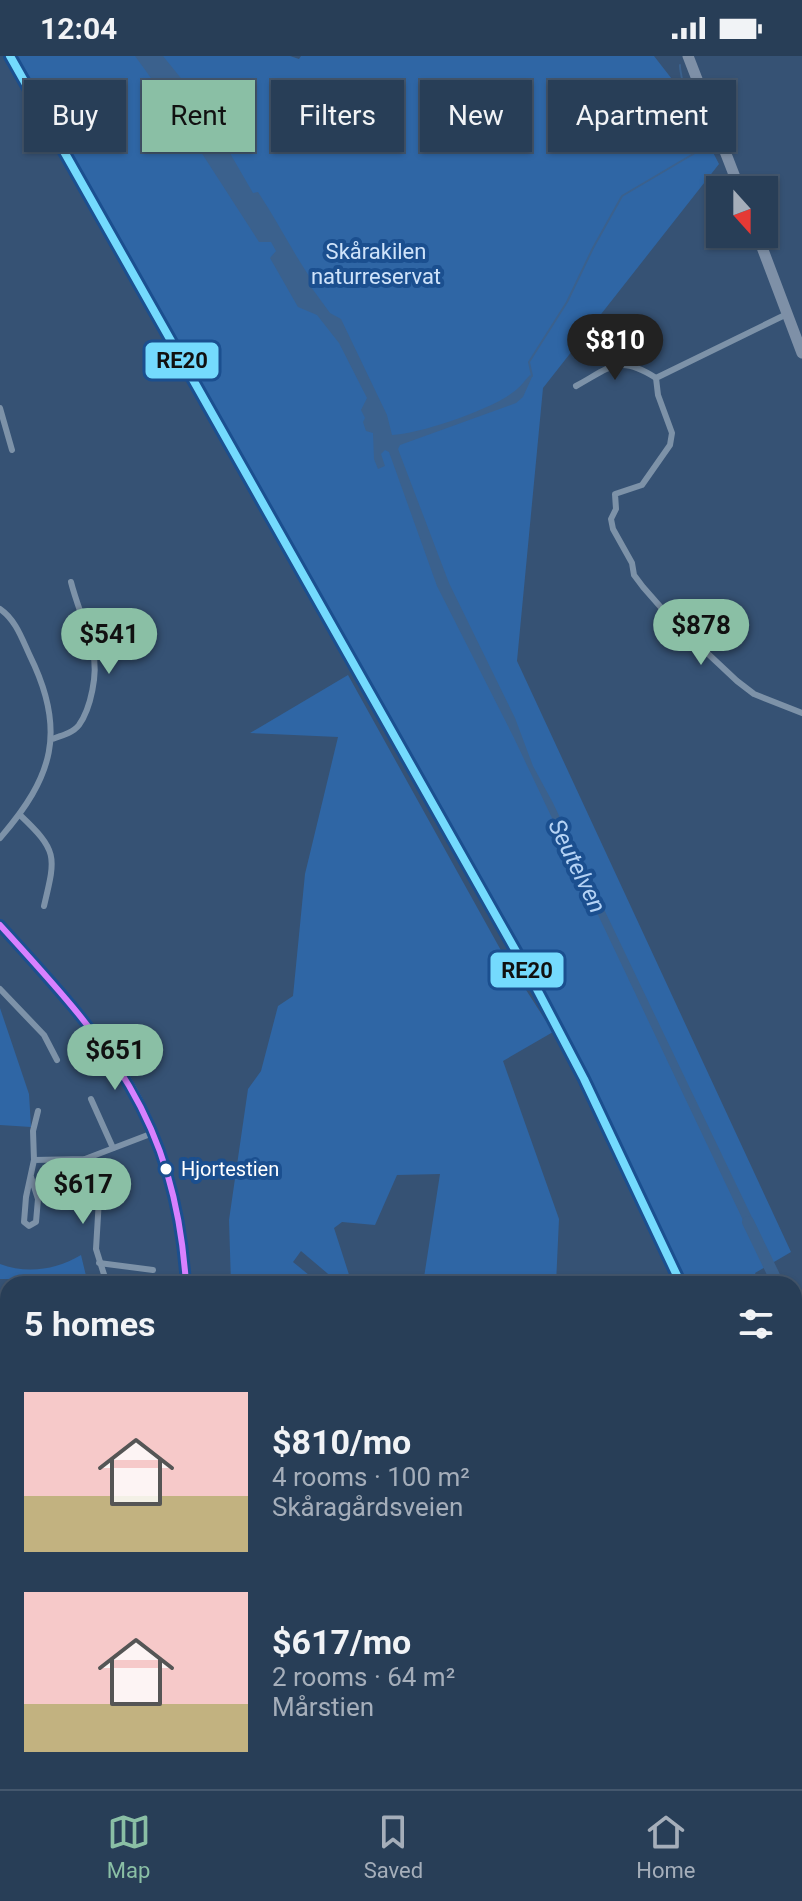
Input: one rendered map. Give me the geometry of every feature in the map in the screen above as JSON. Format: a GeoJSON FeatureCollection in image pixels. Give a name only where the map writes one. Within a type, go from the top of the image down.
{"type":"FeatureCollection","features":[{"type":"Feature","properties":{"kind":"highway"},"geometry":{"type":"LineString","coordinates":[[688,56],[735,176]]}},
{"type":"Feature","properties":{"kind":"highway"},"geometry":{"type":"LineString","coordinates":[[762,248],[802,353]]}},
{"type":"Feature","properties":{"kind":"street"},"geometry":{"type":"LineString","coordinates":[[656,378],[787,314]]}},
{"type":"Feature","properties":{"kind":"street"},"geometry":{"type":"LineString","coordinates":[[576,386],[606,369],[626,363],[656,378]]}},
{"type":"Feature","properties":{"kind":"street"},"geometry":{"type":"LineString","coordinates":[[656,378],[658,395],[672,433],[670,445],[642,485],[615,494],[616,509],[611,519],[613,529],[632,563],[634,575],[672,620],[754,694],[802,713]]}},
{"type":"Feature","properties":{"kind":"street"},"geometry":{"type":"LineString","coordinates":[[0,408],[12,450]]}},
{"type":"Feature","properties":{"kind":"street"},"geometry":{"type":"LineString","coordinates":[[52,739],[66,735],[78,726],[87,708],[94,679],[94,657],[71,582]]}},
{"type":"Feature","properties":{"kind":"street"},"geometry":{"type":"LineString","coordinates":[[0,609],[12,619],[41,680],[47,697],[52,739],[37,788],[0,838]]}},
{"type":"Feature","properties":{"kind":"street"},"geometry":{"type":"LineString","coordinates":[[20,815],[43,837],[53,857],[44,906]]}},
{"type":"Feature","properties":{"kind":"street"},"geometry":{"type":"LineString","coordinates":[[0,925],[110,1051],[136,1096],[153,1133],[174,1197],[183,1239],[185,1276]]}},
{"type":"Feature","properties":{"kind":"street"},"geometry":{"type":"LineString","coordinates":[[0,989],[44,1035],[57,1060]]}},
{"type":"Feature","properties":{"kind":"street"},"geometry":{"type":"LineString","coordinates":[[91,1099],[113,1148]]}},
{"type":"Feature","properties":{"kind":"street"},"geometry":{"type":"LineString","coordinates":[[31,1177],[38,1199],[36,1222],[29,1226],[24,1222],[26,1197],[34,1160],[33,1131],[38,1111]]}},
{"type":"Feature","properties":{"kind":"street"},"geometry":{"type":"LineString","coordinates":[[34,1160],[85,1159],[153,1133]]}},
{"type":"Feature","properties":{"kind":"street"},"geometry":{"type":"LineString","coordinates":[[85,1159],[99,1199],[96,1249],[104,1276]]}},
{"type":"Feature","properties":{"kind":"street"},"geometry":{"type":"LineString","coordinates":[[99,1263],[153,1270]]}},
{"type":"Feature","properties":{"kind":"green space","name":"Skårakilen naturreservat"},"geometry":{"type":"Polygon","coordinates":[[[13,56],[290,56],[299,59],[301,56],[654,56],[673,80],[548,80],[548,152],[713,152],[719,164],[710,176],[706,176],[706,181],[543,388],[517,661],[791,1252],[755,1273],[756,1276],[679,1276],[545,993],[356,664],[359,661],[68,152],[126,152],[126,80],[27,80],[13,56]]]}},
{"type":"Feature","properties":{"kind":"green space"},"geometry":{"type":"Polygon","coordinates":[[[348,675],[503,954],[553,1032],[503,1061],[559,1219],[556,1276],[424,1276],[440,1174],[397,1175],[375,1225],[342,1222],[334,1228],[349,1276],[331,1276],[301,1251],[293,1262],[310,1276],[231,1276],[229,1220],[248,1089],[261,1071],[278,1006],[293,996],[305,874],[338,737],[250,733],[348,675]]]}},
{"type":"Feature","properties":{"kind":"green space"},"geometry":{"type":"Polygon","coordinates":[[[0,1008],[29,1094],[31,1127],[0,1125],[0,1008]]]}},
{"type":"Feature","properties":{"kind":"green space"},"geometry":{"type":"Polygon","coordinates":[[[81,1255],[86,1276],[0,1276],[0,1264],[31,1270],[62,1264],[81,1255]]]}},
{"type":"Feature","properties":{"kind":"water"},"geometry":{"type":"Polygon","coordinates":[[[135,56],[163,56],[182,80],[152,80],[135,56]]]}},
{"type":"Feature","properties":{"kind":"water"},"geometry":{"type":"Polygon","coordinates":[[[201,152],[229,152],[253,193],[258,192],[313,282],[311,287],[330,313],[341,319],[387,415],[392,435],[421,430],[476,412],[507,396],[530,375],[532,377],[523,397],[516,403],[400,445],[398,449],[449,583],[515,718],[533,766],[760,1234],[751,1237],[514,738],[437,586],[389,452],[385,450],[381,454],[385,466],[378,469],[374,459],[373,433],[366,431],[361,410],[367,398],[339,343],[317,315],[298,307],[270,258],[276,251],[271,242],[259,242],[201,152]]]}},
{"type":"Feature","properties":{"kind":"waterway"},"geometry":{"type":"LineString","coordinates":[[680,65],[682,80]]}},
{"type":"Feature","properties":{"kind":"waterway"},"geometry":{"type":"LineString","coordinates":[[532,376],[529,362],[567,302],[622,196],[697,152]]}},
{"type":"Feature","properties":{"kind":"waterway","name":"Seutelven"},"geometry":{"type":"LineString","coordinates":[[748,1222],[774,1276]]}},
{"type":"Feature","properties":{"kind":"transit line","name":"RE20"},"geometry":{"type":"LineString","coordinates":[[10,56],[530,976],[584,1079],[677,1276]]}},
{"type":"Feature","properties":{"kind":"transit line"},"geometry":{"type":"LineString","coordinates":[[0,925],[73,1007],[129,1086],[151,1128],[167,1174],[179,1225],[185,1276]]}},
{"type":"Feature","properties":{"kind":"place","name":"Hjortestien"},"geometry":{"type":"Point","coordinates":[166,1169]}}]}
